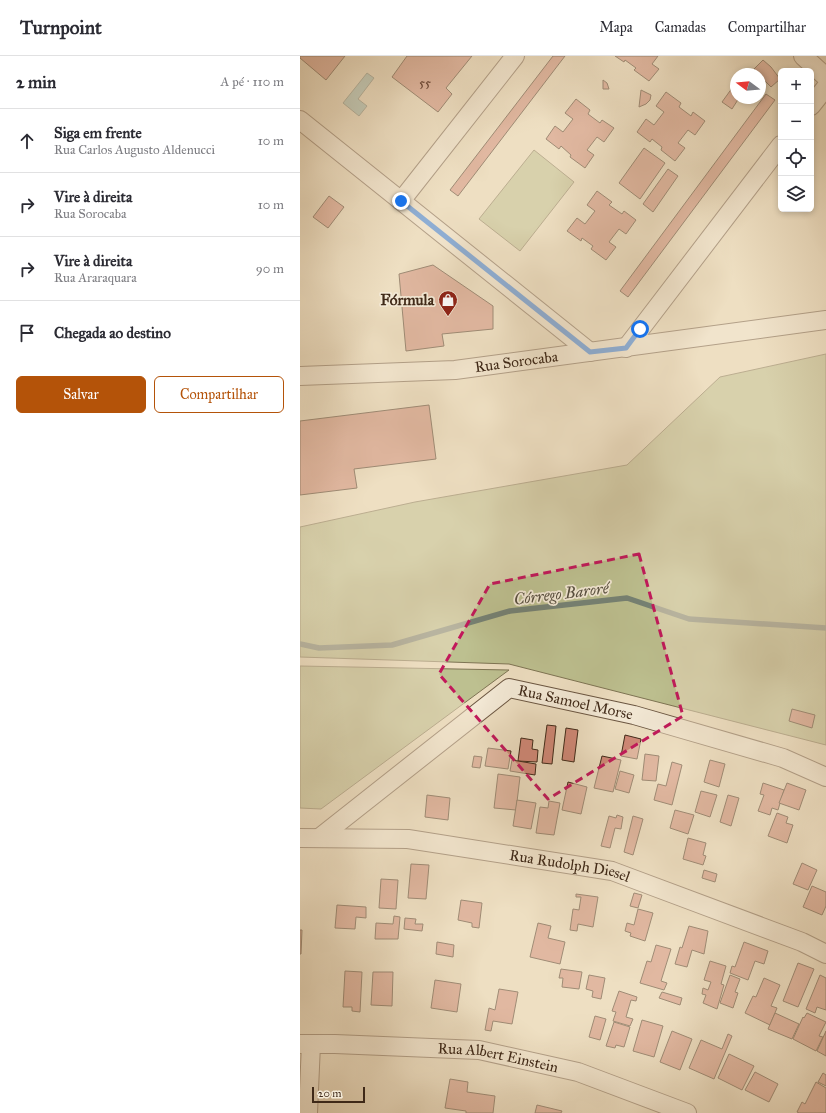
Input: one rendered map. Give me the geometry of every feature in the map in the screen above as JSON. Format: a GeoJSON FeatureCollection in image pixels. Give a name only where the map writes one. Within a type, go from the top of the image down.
{"type":"FeatureCollection","features":[{"type":"Feature","properties":{"kind":"street"},"geometry":{"type":"LineString","coordinates":[[401,201],[515,56]]}},
{"type":"Feature","properties":{"kind":"street"},"geometry":{"type":"LineString","coordinates":[[803,56],[826,77]]}},
{"type":"Feature","properties":{"kind":"street"},"geometry":{"type":"LineString","coordinates":[[813,104],[826,87]]}},
{"type":"Feature","properties":{"kind":"street"},"geometry":{"type":"LineString","coordinates":[[300,120],[590,352]]}},
{"type":"Feature","properties":{"kind":"street"},"geometry":{"type":"LineString","coordinates":[[626,348],[778,149]]}},
{"type":"Feature","properties":{"kind":"street","name":"Rua Sorocaba"},"geometry":{"type":"LineString","coordinates":[[300,376],[455,370],[826,320]]}},
{"type":"Feature","properties":{"kind":"street","name":"Rua Samoel Morse"},"geometry":{"type":"LineString","coordinates":[[319,838],[509,688],[634,715],[783,758],[826,777]]}},
{"type":"Feature","properties":{"kind":"street","name":"Rua Rudolph Diesel"},"geometry":{"type":"LineString","coordinates":[[300,838],[408,839],[612,871],[802,942],[826,954]]}},
{"type":"Feature","properties":{"kind":"street"},"geometry":{"type":"LineString","coordinates":[[306,1044],[308,1113]]}},
{"type":"Feature","properties":{"kind":"street","name":"Rua Albert Einstein"},"geometry":{"type":"LineString","coordinates":[[306,1044],[479,1050],[578,1072],[687,1113]]}},
{"type":"Feature","properties":{"kind":"highlighted area"},"geometry":{"type":"Polygon","coordinates":[[[639,554],[683,716],[548,799],[439,674],[490,584],[639,554]]]}},
{"type":"Feature","properties":{"kind":"green space"},"geometry":{"type":"Polygon","coordinates":[[[534,150],[574,182],[520,251],[479,219],[534,150]]]}},
{"type":"Feature","properties":{"kind":"green space"},"geometry":{"type":"Polygon","coordinates":[[[826,354],[826,745],[509,664],[300,657],[300,527],[415,502],[627,465],[720,377],[826,354]]]}},
{"type":"Feature","properties":{"kind":"green space"},"geometry":{"type":"Polygon","coordinates":[[[300,666],[509,670],[321,809],[300,808],[300,666]]]}},
{"type":"Feature","properties":{"kind":"water"},"geometry":{"type":"Polygon","coordinates":[[[367,73],[374,78],[358,99],[367,106],[359,116],[343,103],[367,73]]]}},
{"type":"Feature","properties":{"kind":"building"},"geometry":{"type":"Polygon","coordinates":[[[300,56],[345,56],[326,80],[300,58],[300,56]]]}},
{"type":"Feature","properties":{"kind":"building"},"geometry":{"type":"Polygon","coordinates":[[[407,56],[472,56],[446,88],[452,94],[438,112],[392,77],[407,56]]]}},
{"type":"Feature","properties":{"kind":"building"},"geometry":{"type":"Polygon","coordinates":[[[553,56],[565,56],[458,196],[450,190],[553,56]]]}},
{"type":"Feature","properties":{"kind":"building"},"geometry":{"type":"Polygon","coordinates":[[[615,56],[658,56],[652,64],[659,69],[649,81],[634,70],[636,68],[625,60],[624,62],[615,56]]]}},
{"type":"Feature","properties":{"kind":"building"},"geometry":{"type":"Polygon","coordinates":[[[763,60],[778,76],[778,81],[771,87],[766,82],[766,68],[755,68],[763,60]]]}},
{"type":"Feature","properties":{"kind":"building"},"geometry":{"type":"Polygon","coordinates":[[[603,80],[607,83],[609,89],[603,89],[603,80]]]}},
{"type":"Feature","properties":{"kind":"building"},"geometry":{"type":"Polygon","coordinates":[[[641,90],[651,95],[650,100],[646,104],[639,107],[641,90]]]}},
{"type":"Feature","properties":{"kind":"building"},"geometry":{"type":"Polygon","coordinates":[[[730,91],[730,104],[735,104],[732,109],[722,102],[730,91]]]}},
{"type":"Feature","properties":{"kind":"building"},"geometry":{"type":"Polygon","coordinates":[[[666,92],[681,103],[679,107],[691,116],[693,112],[705,121],[695,135],[688,130],[678,143],[685,148],[675,161],[661,150],[662,147],[652,139],[650,142],[637,132],[646,119],[654,125],[664,112],[656,106],[666,92]]]}},
{"type":"Feature","properties":{"kind":"building"},"geometry":{"type":"Polygon","coordinates":[[[766,94],[775,100],[628,297],[620,291],[759,104],[766,104],[766,94]]]}},
{"type":"Feature","properties":{"kind":"building"},"geometry":{"type":"Polygon","coordinates":[[[576,99],[590,110],[588,114],[600,123],[602,120],[614,128],[604,142],[597,137],[587,150],[594,155],[585,168],[570,157],[571,155],[561,146],[559,149],[546,139],[555,126],[563,132],[573,119],[565,113],[576,99]]]}},
{"type":"Feature","properties":{"kind":"building"},"geometry":{"type":"Polygon","coordinates":[[[644,148],[665,163],[640,199],[619,183],[644,148]]]}},
{"type":"Feature","properties":{"kind":"building"},"geometry":{"type":"Polygon","coordinates":[[[668,169],[678,176],[653,212],[643,204],[668,169]]]}},
{"type":"Feature","properties":{"kind":"building"},"geometry":{"type":"Polygon","coordinates":[[[597,191],[612,202],[609,205],[622,214],[624,211],[636,220],[626,234],[619,229],[609,242],[616,247],[606,260],[591,249],[593,246],[582,238],[581,241],[567,231],[577,218],[585,224],[595,211],[587,205],[597,191]]]}},
{"type":"Feature","properties":{"kind":"building"},"geometry":{"type":"Polygon","coordinates":[[[329,196],[344,207],[328,228],[313,217],[329,196]]]}},
{"type":"Feature","properties":{"kind":"building","name":"Fórmula"},"geometry":{"type":"Polygon","coordinates":[[[433,265],[493,306],[493,329],[442,334],[444,346],[406,351],[399,274],[433,265]]]}},
{"type":"Feature","properties":{"kind":"building"},"geometry":{"type":"Polygon","coordinates":[[[429,405],[436,459],[354,469],[357,488],[300,495],[300,421],[429,405]]]}},
{"type":"Feature","properties":{"kind":"building"},"geometry":{"type":"Polygon","coordinates":[[[792,709],[815,715],[812,728],[789,721],[792,709]]]}},
{"type":"Feature","properties":{"kind":"building"},"geometry":{"type":"Polygon","coordinates":[[[547,725],[556,726],[552,764],[542,763],[547,725]]]}},
{"type":"Feature","properties":{"kind":"building"},"geometry":{"type":"Polygon","coordinates":[[[566,728],[578,730],[574,762],[562,760],[566,728]]]}},
{"type":"Feature","properties":{"kind":"building"},"geometry":{"type":"Polygon","coordinates":[[[625,735],[641,739],[637,759],[621,756],[625,735]]]}},
{"type":"Feature","properties":{"kind":"building"},"geometry":{"type":"Polygon","coordinates":[[[521,738],[533,740],[532,749],[538,750],[537,762],[518,761],[521,738]]]}},
{"type":"Feature","properties":{"kind":"building"},"geometry":{"type":"Polygon","coordinates":[[[488,748],[511,751],[508,769],[485,766],[488,748]]]}},
{"type":"Feature","properties":{"kind":"building"},"geometry":{"type":"Polygon","coordinates":[[[645,754],[659,756],[656,781],[642,780],[645,754]]]}},
{"type":"Feature","properties":{"kind":"building"},"geometry":{"type":"Polygon","coordinates":[[[474,756],[482,757],[480,768],[472,767],[474,756]]]}},
{"type":"Feature","properties":{"kind":"building"},"geometry":{"type":"Polygon","coordinates":[[[602,756],[621,760],[613,792],[594,788],[602,756]]]}},
{"type":"Feature","properties":{"kind":"building"},"geometry":{"type":"Polygon","coordinates":[[[512,760],[536,764],[535,775],[510,771],[512,760]]]}},
{"type":"Feature","properties":{"kind":"building"},"geometry":{"type":"Polygon","coordinates":[[[710,760],[725,764],[719,787],[704,782],[710,760]]]}},
{"type":"Feature","properties":{"kind":"building"},"geometry":{"type":"Polygon","coordinates":[[[672,762],[682,765],[672,805],[654,800],[658,784],[666,786],[672,762]]]}},
{"type":"Feature","properties":{"kind":"building"},"geometry":{"type":"Polygon","coordinates":[[[620,771],[634,775],[629,793],[615,789],[620,771]]]}},
{"type":"Feature","properties":{"kind":"building"},"geometry":{"type":"Polygon","coordinates":[[[498,774],[520,777],[516,810],[494,808],[498,774]]]}},
{"type":"Feature","properties":{"kind":"building"},"geometry":{"type":"Polygon","coordinates":[[[568,782],[587,787],[581,814],[562,810],[568,782]]]}},
{"type":"Feature","properties":{"kind":"building"},"geometry":{"type":"Polygon","coordinates":[[[763,783],[784,790],[778,810],[772,808],[770,815],[758,811],[764,795],[760,794],[763,783]]]}},
{"type":"Feature","properties":{"kind":"building"},"geometry":{"type":"Polygon","coordinates":[[[787,783],[806,790],[799,810],[779,803],[787,783]]]}},
{"type":"Feature","properties":{"kind":"building"},"geometry":{"type":"Polygon","coordinates":[[[701,791],[717,795],[710,817],[695,812],[701,791]]]}},
{"type":"Feature","properties":{"kind":"building"},"geometry":{"type":"Polygon","coordinates":[[[427,795],[450,798],[448,820],[425,817],[427,795]]]}},
{"type":"Feature","properties":{"kind":"building"},"geometry":{"type":"Polygon","coordinates":[[[728,795],[739,798],[731,826],[720,822],[728,795]]]}},
{"type":"Feature","properties":{"kind":"building"},"geometry":{"type":"Polygon","coordinates":[[[517,800],[536,803],[531,829],[513,826],[517,800]]]}},
{"type":"Feature","properties":{"kind":"building"},"geometry":{"type":"Polygon","coordinates":[[[549,801],[560,803],[554,835],[536,833],[540,807],[548,808],[549,801]]]}},
{"type":"Feature","properties":{"kind":"building"},"geometry":{"type":"Polygon","coordinates":[[[675,810],[694,815],[688,834],[670,828],[675,810]]]}},
{"type":"Feature","properties":{"kind":"building"},"geometry":{"type":"Polygon","coordinates":[[[777,813],[788,817],[786,823],[793,825],[787,843],[768,836],[777,813]]]}},
{"type":"Feature","properties":{"kind":"building"},"geometry":{"type":"Polygon","coordinates":[[[617,815],[623,817],[621,829],[615,828],[610,848],[601,846],[609,816],[616,818],[617,815]]]}},
{"type":"Feature","properties":{"kind":"building"},"geometry":{"type":"Polygon","coordinates":[[[633,816],[643,819],[633,855],[624,852],[633,816]]]}},
{"type":"Feature","properties":{"kind":"building"},"geometry":{"type":"Polygon","coordinates":[[[688,838],[706,843],[703,855],[706,856],[703,865],[683,859],[688,838]]]}},
{"type":"Feature","properties":{"kind":"building"},"geometry":{"type":"Polygon","coordinates":[[[802,863],[817,870],[808,890],[793,884],[802,863]]]}},
{"type":"Feature","properties":{"kind":"building"},"geometry":{"type":"Polygon","coordinates":[[[411,864],[429,865],[426,899],[408,898],[411,864]]]}},
{"type":"Feature","properties":{"kind":"building"},"geometry":{"type":"Polygon","coordinates":[[[704,870],[717,874],[715,882],[702,878],[704,870]]]}},
{"type":"Feature","properties":{"kind":"building"},"geometry":{"type":"Polygon","coordinates":[[[381,879],[398,880],[396,909],[379,908],[381,879]]]}},
{"type":"Feature","properties":{"kind":"building"},"geometry":{"type":"Polygon","coordinates":[[[812,886],[826,892],[826,906],[822,915],[803,907],[812,886]]]}},
{"type":"Feature","properties":{"kind":"building"},"geometry":{"type":"Polygon","coordinates":[[[634,893],[642,895],[638,908],[630,906],[634,893]]]}},
{"type":"Feature","properties":{"kind":"building"},"geometry":{"type":"Polygon","coordinates":[[[576,894],[598,897],[593,927],[578,924],[577,931],[570,930],[573,909],[579,910],[581,897],[576,897],[576,894]]]}},
{"type":"Feature","properties":{"kind":"building"},"geometry":{"type":"Polygon","coordinates":[[[461,900],[482,903],[479,928],[472,927],[472,923],[458,920],[461,900]]]}},
{"type":"Feature","properties":{"kind":"building"},"geometry":{"type":"Polygon","coordinates":[[[337,905],[366,907],[366,918],[356,917],[355,929],[335,928],[337,905]]]}},
{"type":"Feature","properties":{"kind":"building"},"geometry":{"type":"Polygon","coordinates":[[[638,909],[653,913],[645,941],[630,936],[631,933],[625,931],[627,923],[634,925],[638,909]]]}},
{"type":"Feature","properties":{"kind":"building"},"geometry":{"type":"Polygon","coordinates":[[[394,916],[400,917],[398,939],[375,939],[376,923],[393,924],[394,916]]]}},
{"type":"Feature","properties":{"kind":"building"},"geometry":{"type":"Polygon","coordinates":[[[405,918],[416,919],[415,924],[423,924],[422,931],[404,929],[405,918]]]}},
{"type":"Feature","properties":{"kind":"building"},"geometry":{"type":"Polygon","coordinates":[[[538,923],[551,926],[548,938],[565,942],[560,964],[530,957],[538,923]]]}},
{"type":"Feature","properties":{"kind":"building"},"geometry":{"type":"Polygon","coordinates":[[[689,926],[708,931],[704,954],[692,950],[687,967],[675,964],[689,926]]]}},
{"type":"Feature","properties":{"kind":"building"},"geometry":{"type":"Polygon","coordinates":[[[300,930],[302,930],[301,954],[300,954],[300,930]]]}},
{"type":"Feature","properties":{"kind":"building"},"geometry":{"type":"Polygon","coordinates":[[[437,942],[454,945],[453,957],[436,954],[437,942]]]}},
{"type":"Feature","properties":{"kind":"building"},"geometry":{"type":"Polygon","coordinates":[[[744,942],[768,951],[764,964],[755,961],[748,980],[730,973],[732,966],[735,967],[744,942]]]}},
{"type":"Feature","properties":{"kind":"building"},"geometry":{"type":"Polygon","coordinates":[[[656,945],[671,949],[661,981],[667,983],[664,990],[640,983],[647,961],[651,962],[656,945]]]}},
{"type":"Feature","properties":{"kind":"building"},"geometry":{"type":"Polygon","coordinates":[[[710,961],[726,966],[721,984],[724,985],[717,1009],[703,1003],[706,995],[702,994],[703,988],[708,990],[711,982],[704,980],[710,961]]]}},
{"type":"Feature","properties":{"kind":"building"},"geometry":{"type":"Polygon","coordinates":[[[798,963],[814,969],[798,1007],[783,1001],[798,963]]]}},
{"type":"Feature","properties":{"kind":"building"},"geometry":{"type":"Polygon","coordinates":[[[561,969],[582,972],[579,989],[562,987],[563,978],[559,978],[561,969]]]}},
{"type":"Feature","properties":{"kind":"building"},"geometry":{"type":"Polygon","coordinates":[[[345,971],[362,972],[360,1012],[352,1011],[352,1007],[343,1007],[345,971]]]}},
{"type":"Feature","properties":{"kind":"building"},"geometry":{"type":"Polygon","coordinates":[[[373,972],[393,972],[392,1006],[371,1005],[373,972]]]}},
{"type":"Feature","properties":{"kind":"building"},"geometry":{"type":"Polygon","coordinates":[[[589,975],[605,978],[601,999],[592,997],[593,991],[586,989],[589,975]]]}},
{"type":"Feature","properties":{"kind":"building"},"geometry":{"type":"Polygon","coordinates":[[[730,975],[740,979],[735,992],[738,993],[733,1008],[720,1003],[730,975]]]}},
{"type":"Feature","properties":{"kind":"building"},"geometry":{"type":"Polygon","coordinates":[[[820,975],[826,978],[826,1010],[817,1007],[815,1013],[806,1009],[820,975]]]}},
{"type":"Feature","properties":{"kind":"building"},"geometry":{"type":"Polygon","coordinates":[[[764,978],[780,985],[771,1006],[777,1008],[770,1025],[745,1013],[753,996],[756,997],[764,978]]]}},
{"type":"Feature","properties":{"kind":"building"},"geometry":{"type":"Polygon","coordinates":[[[435,980],[461,984],[457,1012],[431,1008],[435,980]]]}},
{"type":"Feature","properties":{"kind":"building"},"geometry":{"type":"Polygon","coordinates":[[[499,989],[518,992],[512,1024],[493,1021],[491,1031],[485,1030],[489,1008],[495,1010],[499,989]]]}},
{"type":"Feature","properties":{"kind":"building"},"geometry":{"type":"Polygon","coordinates":[[[619,991],[637,997],[636,1001],[631,1000],[626,1017],[633,1019],[630,1026],[613,1021],[616,1012],[612,1011],[619,991]]]}},
{"type":"Feature","properties":{"kind":"building"},"geometry":{"type":"Polygon","coordinates":[[[662,992],[682,998],[680,1005],[659,998],[662,992]]]}},
{"type":"Feature","properties":{"kind":"building"},"geometry":{"type":"Polygon","coordinates":[[[775,1013],[799,1024],[792,1039],[768,1029],[775,1013]]]}},
{"type":"Feature","properties":{"kind":"building"},"geometry":{"type":"Polygon","coordinates":[[[807,1013],[826,1022],[819,1036],[823,1037],[816,1051],[793,1039],[803,1017],[804,1018],[807,1013]]]}},
{"type":"Feature","properties":{"kind":"building"},"geometry":{"type":"Polygon","coordinates":[[[595,1016],[606,1019],[600,1040],[589,1037],[595,1016]]]}},
{"type":"Feature","properties":{"kind":"building"},"geometry":{"type":"Polygon","coordinates":[[[642,1020],[663,1026],[654,1057],[633,1051],[642,1020]]]}},
{"type":"Feature","properties":{"kind":"building"},"geometry":{"type":"Polygon","coordinates":[[[614,1022],[630,1027],[624,1047],[616,1045],[615,1048],[606,1046],[614,1022]]]}},
{"type":"Feature","properties":{"kind":"building"},"geometry":{"type":"Polygon","coordinates":[[[672,1031],[692,1039],[680,1070],[660,1062],[672,1031]]]}},
{"type":"Feature","properties":{"kind":"building"},"geometry":{"type":"Polygon","coordinates":[[[826,1031],[826,1056],[817,1051],[826,1031]]]}},
{"type":"Feature","properties":{"kind":"building"},"geometry":{"type":"Polygon","coordinates":[[[728,1034],[732,1036],[714,1079],[689,1068],[701,1040],[722,1049],[728,1034]]]}},
{"type":"Feature","properties":{"kind":"building"},"geometry":{"type":"Polygon","coordinates":[[[729,1054],[754,1066],[742,1090],[718,1078],[729,1054]]]}},
{"type":"Feature","properties":{"kind":"building"},"geometry":{"type":"Polygon","coordinates":[[[755,1072],[778,1084],[769,1102],[745,1090],[755,1072]]]}},
{"type":"Feature","properties":{"kind":"building"},"geometry":{"type":"Polygon","coordinates":[[[823,1073],[826,1075],[826,1086],[818,1082],[823,1073]]]}},
{"type":"Feature","properties":{"kind":"building"},"geometry":{"type":"Polygon","coordinates":[[[450,1079],[468,1082],[467,1092],[495,1096],[493,1113],[466,1113],[466,1111],[445,1108],[450,1079]]]}},
{"type":"Feature","properties":{"kind":"building"},"geometry":{"type":"Polygon","coordinates":[[[816,1082],[826,1088],[826,1113],[797,1112],[802,1102],[805,1104],[816,1082]]]}},
{"type":"Feature","properties":{"kind":"building"},"geometry":{"type":"Polygon","coordinates":[[[537,1105],[562,1111],[561,1113],[535,1113],[537,1105]]]}},
{"type":"Feature","properties":{"kind":"waterway","name":"Córrego Baroré"},"geometry":{"type":"LineString","coordinates":[[300,644],[319,648],[392,645],[510,611],[627,598],[689,619],[826,628]]}},
{"type":"Feature","properties":{"kind":"place","name":"Fórmula"},"geometry":{"type":"Point","coordinates":[448,317]}},
{"type":"Feature","properties":{"kind":"route"},"geometry":{"type":"LineString","coordinates":[[401,201],[590,352],[626,348],[640,329]]}}]}
